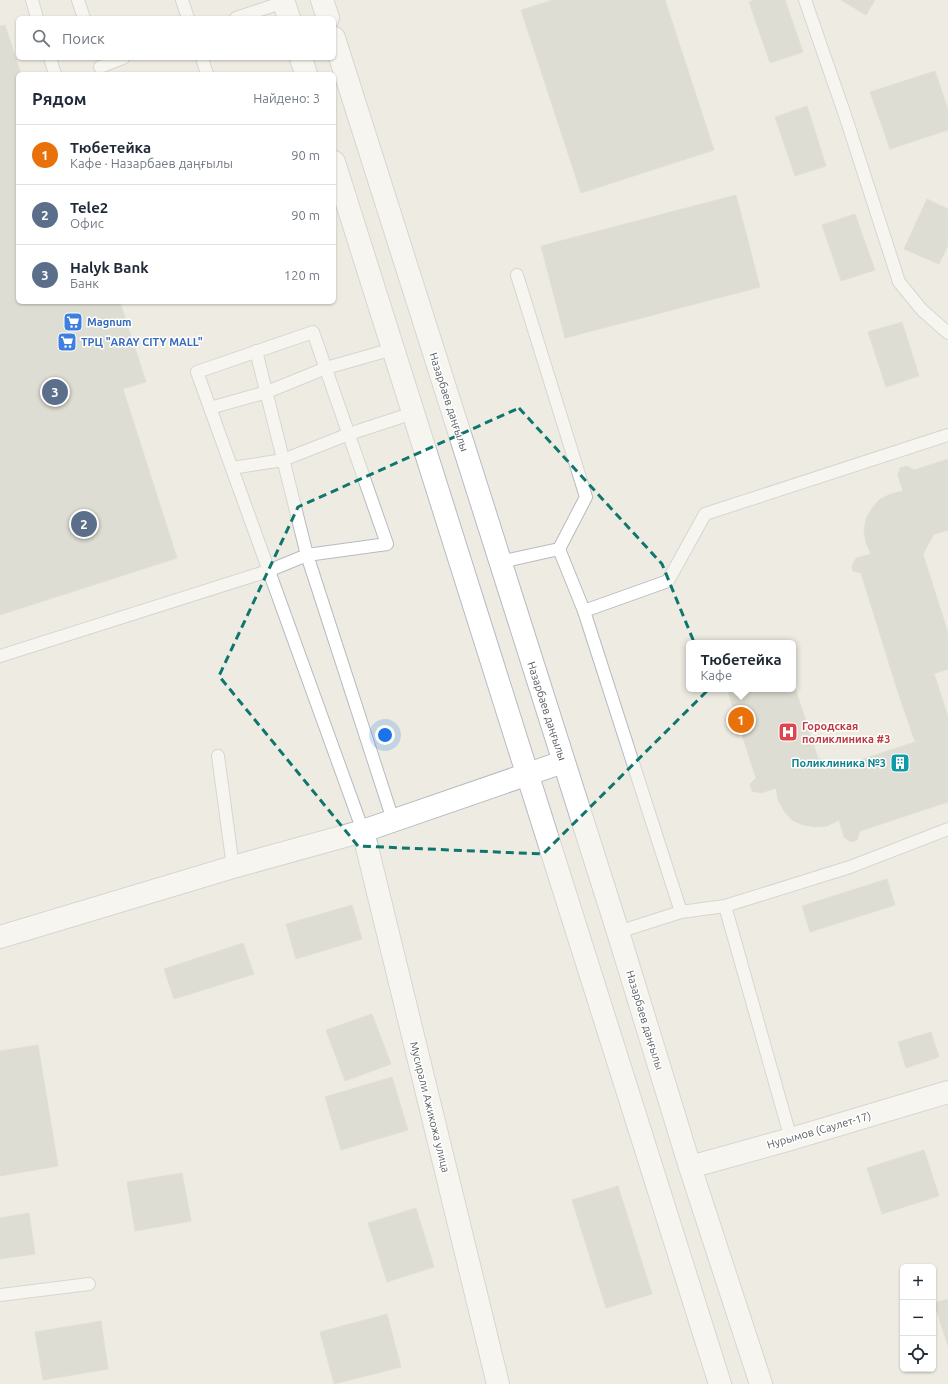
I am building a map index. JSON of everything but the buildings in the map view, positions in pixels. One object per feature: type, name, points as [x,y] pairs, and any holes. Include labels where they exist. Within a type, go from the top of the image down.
[{"type":"main road","points":[[322,0],[327,16]]},
{"type":"main road","name":"Назарбаев даңғылы","points":[[336,44],[618,932],[690,1167],[761,1384]]},
{"type":"main road","points":[[302,60],[305,72]]},
{"type":"main road","points":[[336,168],[720,1384]]},
{"type":"main road","points":[[0,937],[233,866],[363,830],[563,762]]},
{"type":"main road","name":"Мусирали Ажикожа улица","points":[[363,830],[498,1384]]},
{"type":"main road","name":"Нурымов (Саулет-17)","points":[[690,1167],[791,1139],[948,1092]]},
{"type":"lane","points":[[32,0],[36,16]]},
{"type":"lane","points":[[78,0],[83,16]]},
{"type":"lane","points":[[182,0],[187,16]]},
{"type":"lane","points":[[805,0],[845,115],[899,282],[922,310],[948,333]]},
{"type":"lane","points":[[245,16],[285,7]]},
{"type":"lane","points":[[51,60],[54,72]]},
{"type":"lane","points":[[100,66],[117,60]]},
{"type":"lane","points":[[203,60],[206,72]]},
{"type":"lane","points":[[500,562],[559,549],[586,498],[517,275]]},
{"type":"lane","points":[[0,656],[268,571],[307,554],[387,544],[313,332],[197,372],[268,571],[363,830]]},
{"type":"lane","points":[[210,408],[266,392],[326,368],[393,349]]},
{"type":"lane","points":[[256,351],[307,554],[393,820]]},
{"type":"lane","points":[[232,468],[283,460],[349,434],[413,413]]},
{"type":"lane","points":[[584,611],[668,581],[705,514],[948,435]]},
{"type":"lane","points":[[559,549],[584,611],[681,912]]},
{"type":"lane","points":[[218,756],[233,866]]},
{"type":"lane","points":[[618,932],[681,912],[725,906],[850,866],[948,829]]},
{"type":"lane","points":[[725,906],[791,1139]]},
{"type":"lane","points":[[0,1295],[89,1284]]},
{"type":"highlighted area","points":[[519,408],[662,564],[712,686],[543,854],[358,846],[219,676],[298,507]]},
{"type":"place","name":"Magnum","points":[[73,322]]},
{"type":"place","name":"ТРЦ \"ARAY CITY MALL\"","points":[[67,342]]},
{"type":"place","name":"Halyk Bank","points":[[55,392]]},
{"type":"place","name":"Tele2","points":[[84,524]]},
{"type":"place","name":"Тюбетейка","points":[[741,720]]},
{"type":"place","name":"Городская поликлиника #3","points":[[788,732]]},
{"type":"place","name":"Поликлиника №3","points":[[900,763]]}]
